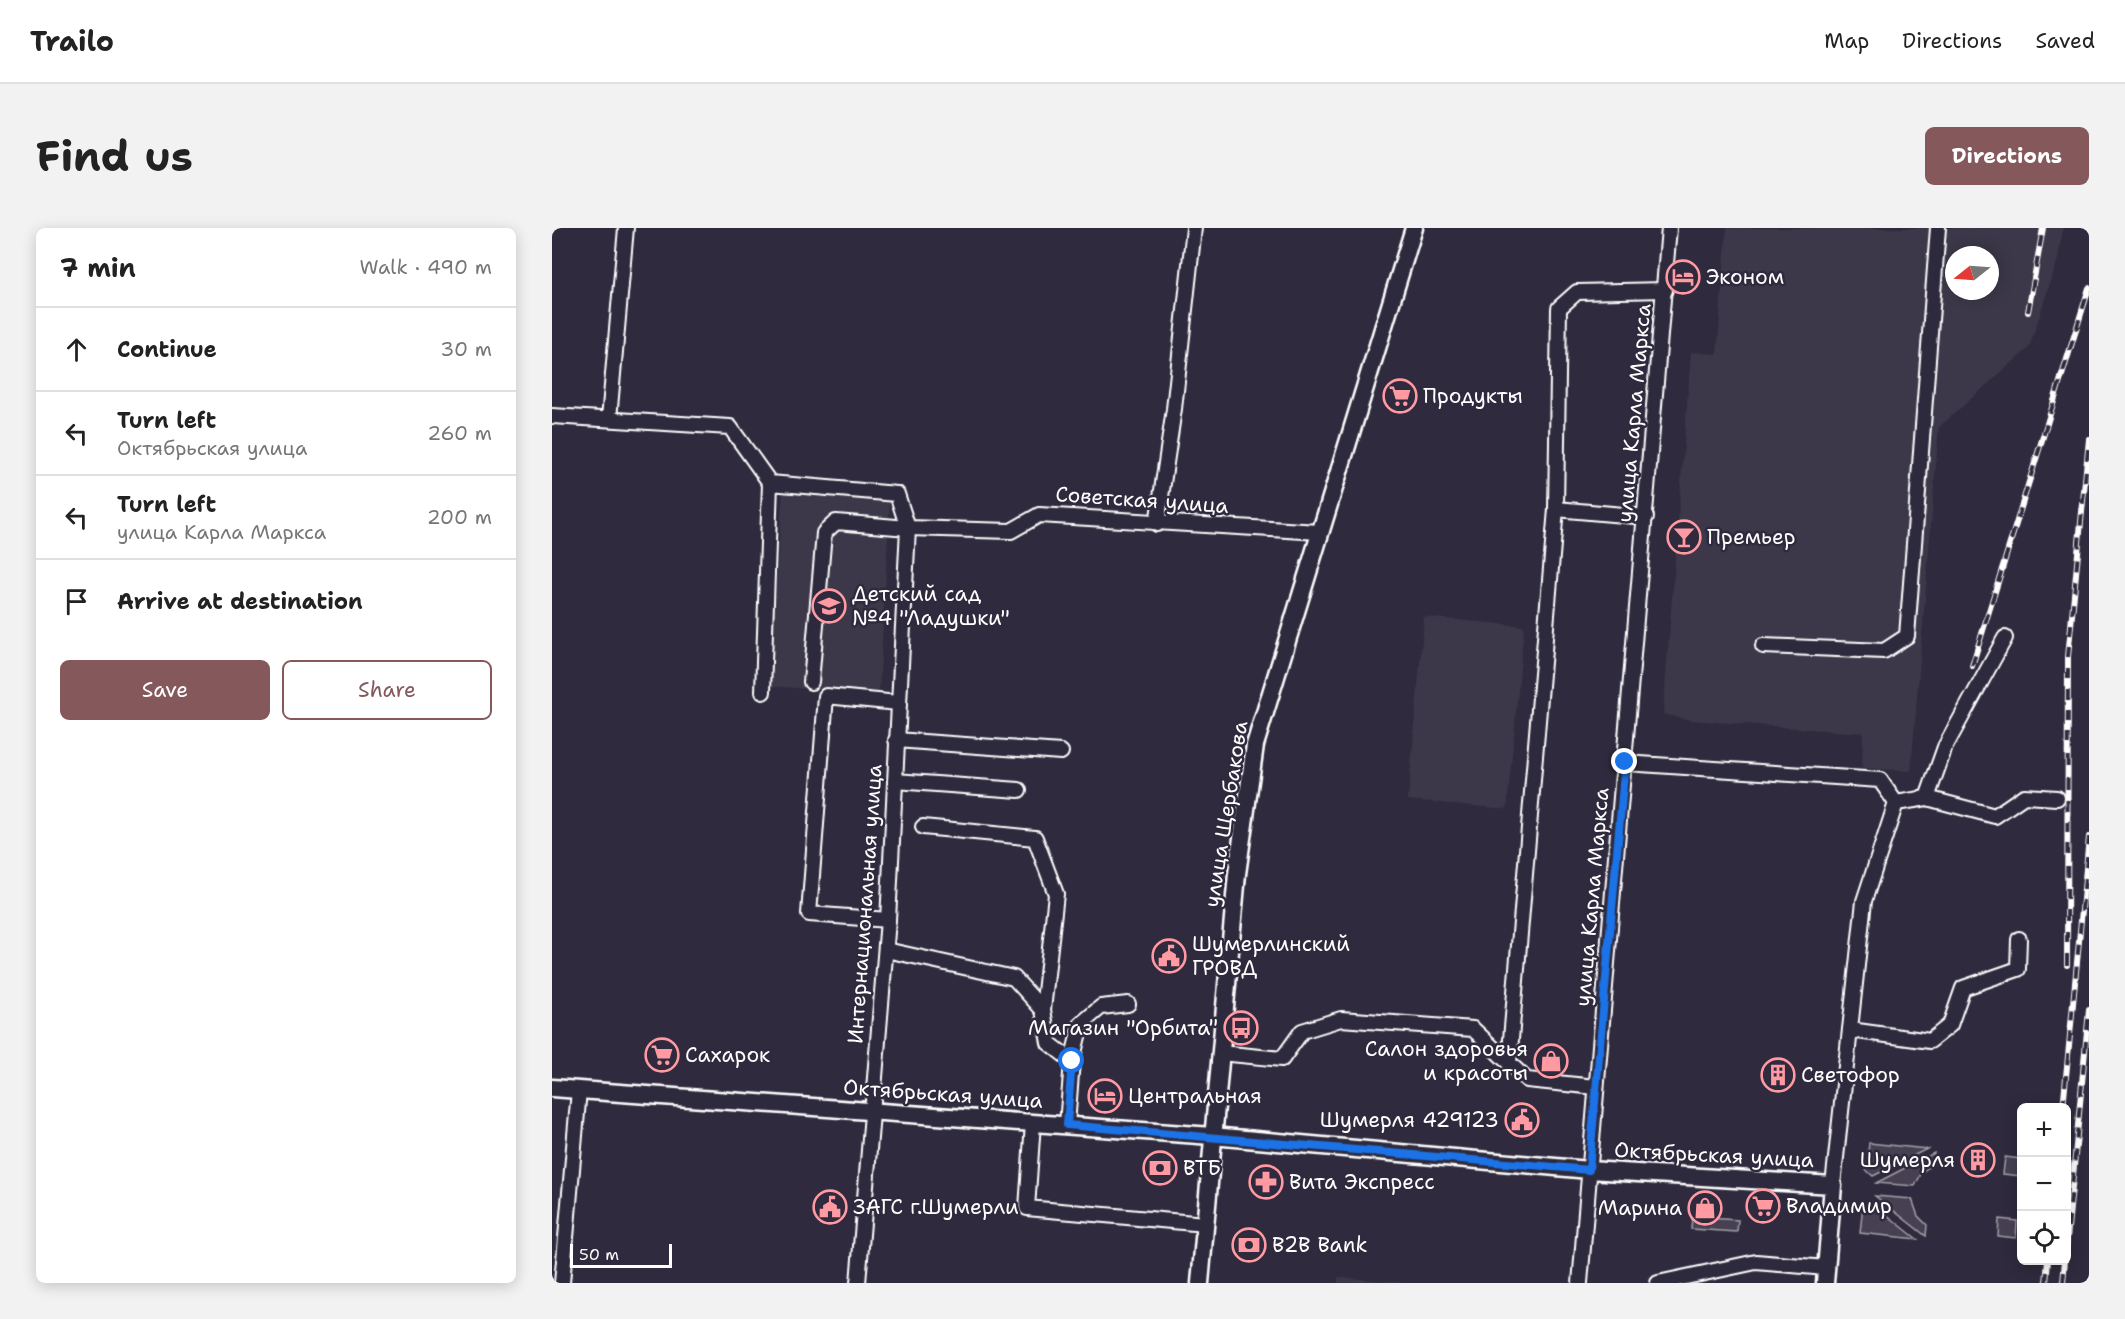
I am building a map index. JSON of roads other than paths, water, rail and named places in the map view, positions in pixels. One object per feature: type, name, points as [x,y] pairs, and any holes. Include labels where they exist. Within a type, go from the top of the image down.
[{"type":"main road","name":"улица Щербакова","points":[[1200,1283],[1237,874],[1255,745],[1318,531],[1414,228]]},
{"type":"main road","name":"Октябрьская улица","points":[[552,1088],[1212,1136],[1589,1170],[1833,1185]]},
{"type":"main road","points":[[1825,1275],[1833,1185]]},
{"type":"street","points":[[609,419],[626,228]]},
{"type":"street","points":[[1157,524],[1174,409],[1194,228]]},
{"type":"street","name":"улица Карла Маркса","points":[[1580,1283],[1669,228]]},
{"type":"street","points":[[1763,646],[1884,651],[1907,636],[1938,228]]},
{"type":"street","points":[[1509,1063],[1556,509],[1559,308],[1576,292],[1665,290]]},
{"type":"street","points":[[552,416],[730,427],[770,483],[763,692]]},
{"type":"street","points":[[770,483],[897,494],[908,528]]},
{"type":"street","points":[[1556,509],[1646,517]]},
{"type":"street","name":"Советская улица","points":[[811,682],[824,533],[836,522],[908,528],[1011,531],[1039,515],[1157,524],[1318,531]]},
{"type":"street","name":"Интернациональная улица","points":[[858,1283],[888,920],[908,528]]},
{"type":"street","points":[[1928,798],[1945,747],[2005,638]]},
{"type":"street","points":[[888,920],[809,914],[826,696],[898,703]]},
{"type":"street","points":[[896,740],[1061,752]]},
{"type":"street","points":[[1625,762],[1880,780],[1896,803]]},
{"type":"street","points":[[894,781],[1019,790]]},
{"type":"street","points":[[1896,803],[1928,798],[1995,816],[2024,796],[2057,798]]},
{"type":"street","points":[[1833,1185],[1864,901],[1896,803]]},
{"type":"street","points":[[923,827],[1035,838],[1056,894],[1043,1010],[1049,1043],[1072,1061]]},
{"type":"street","points":[[1850,1030],[1930,1041],[1950,1025],[1963,988],[2018,969],[2019,939]]},
{"type":"street","points":[[886,950],[1014,978],[1043,1010]]},
{"type":"street","points":[[1067,1125],[1072,1061],[1081,1024],[1101,1008],[1128,1004]]},
{"type":"street","points":[[1220,1053],[1282,1059],[1302,1031],[1341,1018],[1473,1029],[1527,1080],[1596,1087]]},
{"type":"street","points":[[562,1283],[579,1090]]},
{"type":"street","points":[[1033,1123],[1027,1208],[1205,1224]]},
{"type":"street","points":[[1658,1283],[1756,1262],[1825,1275]]},
{"type":"railway","points":[[2028,312],[2043,228]]},
{"type":"railway","points":[[1972,666],[2089,288]]},
{"type":"railway","points":[[2067,965],[2068,657],[2089,439]]},
{"type":"railway","points":[[2063,1103],[2089,837]]},
{"type":"railway","points":[[2070,1211],[2089,1010]]},
{"type":"railway","points":[[2046,1283],[2048,1265]]},
{"type":"railway","points":[[2063,1283],[2065,1265]]},
{"type":"place","name":"Эконом","points":[[1683,277]]},
{"type":"place","name":"Продукты","points":[[1400,396]]},
{"type":"place","name":"Премьер","points":[[1684,537]]},
{"type":"place","name":"Детский сад №4 \"Ладушки\"","points":[[829,606]]},
{"type":"place","name":"Шумерлинский ГРОВД","points":[[1169,956]]},
{"type":"place","name":"Магазин \"Орбита\"","points":[[1241,1028]]},
{"type":"place","name":"Сахарок","points":[[662,1055]]},
{"type":"place","name":"Салон здоровья и красоты","points":[[1551,1061]]},
{"type":"place","name":"Светофор","points":[[1778,1075]]},
{"type":"place","name":"Центральная","points":[[1105,1096]]},
{"type":"place","name":"Шумерля 429123","points":[[1522,1120]]},
{"type":"place","name":"Шумерля","points":[[1978,1160]]},
{"type":"place","name":"ВТБ","points":[[1160,1168]]},
{"type":"place","name":"Вита Экспресс","points":[[1266,1182]]},
{"type":"place","name":"Владимир","points":[[1763,1206]]},
{"type":"place","name":"ЗАГС г.Шумерли","points":[[830,1207]]},
{"type":"place","name":"Марина","points":[[1705,1208]]},
{"type":"place","name":"B2B Bank","points":[[1249,1245]]}]
